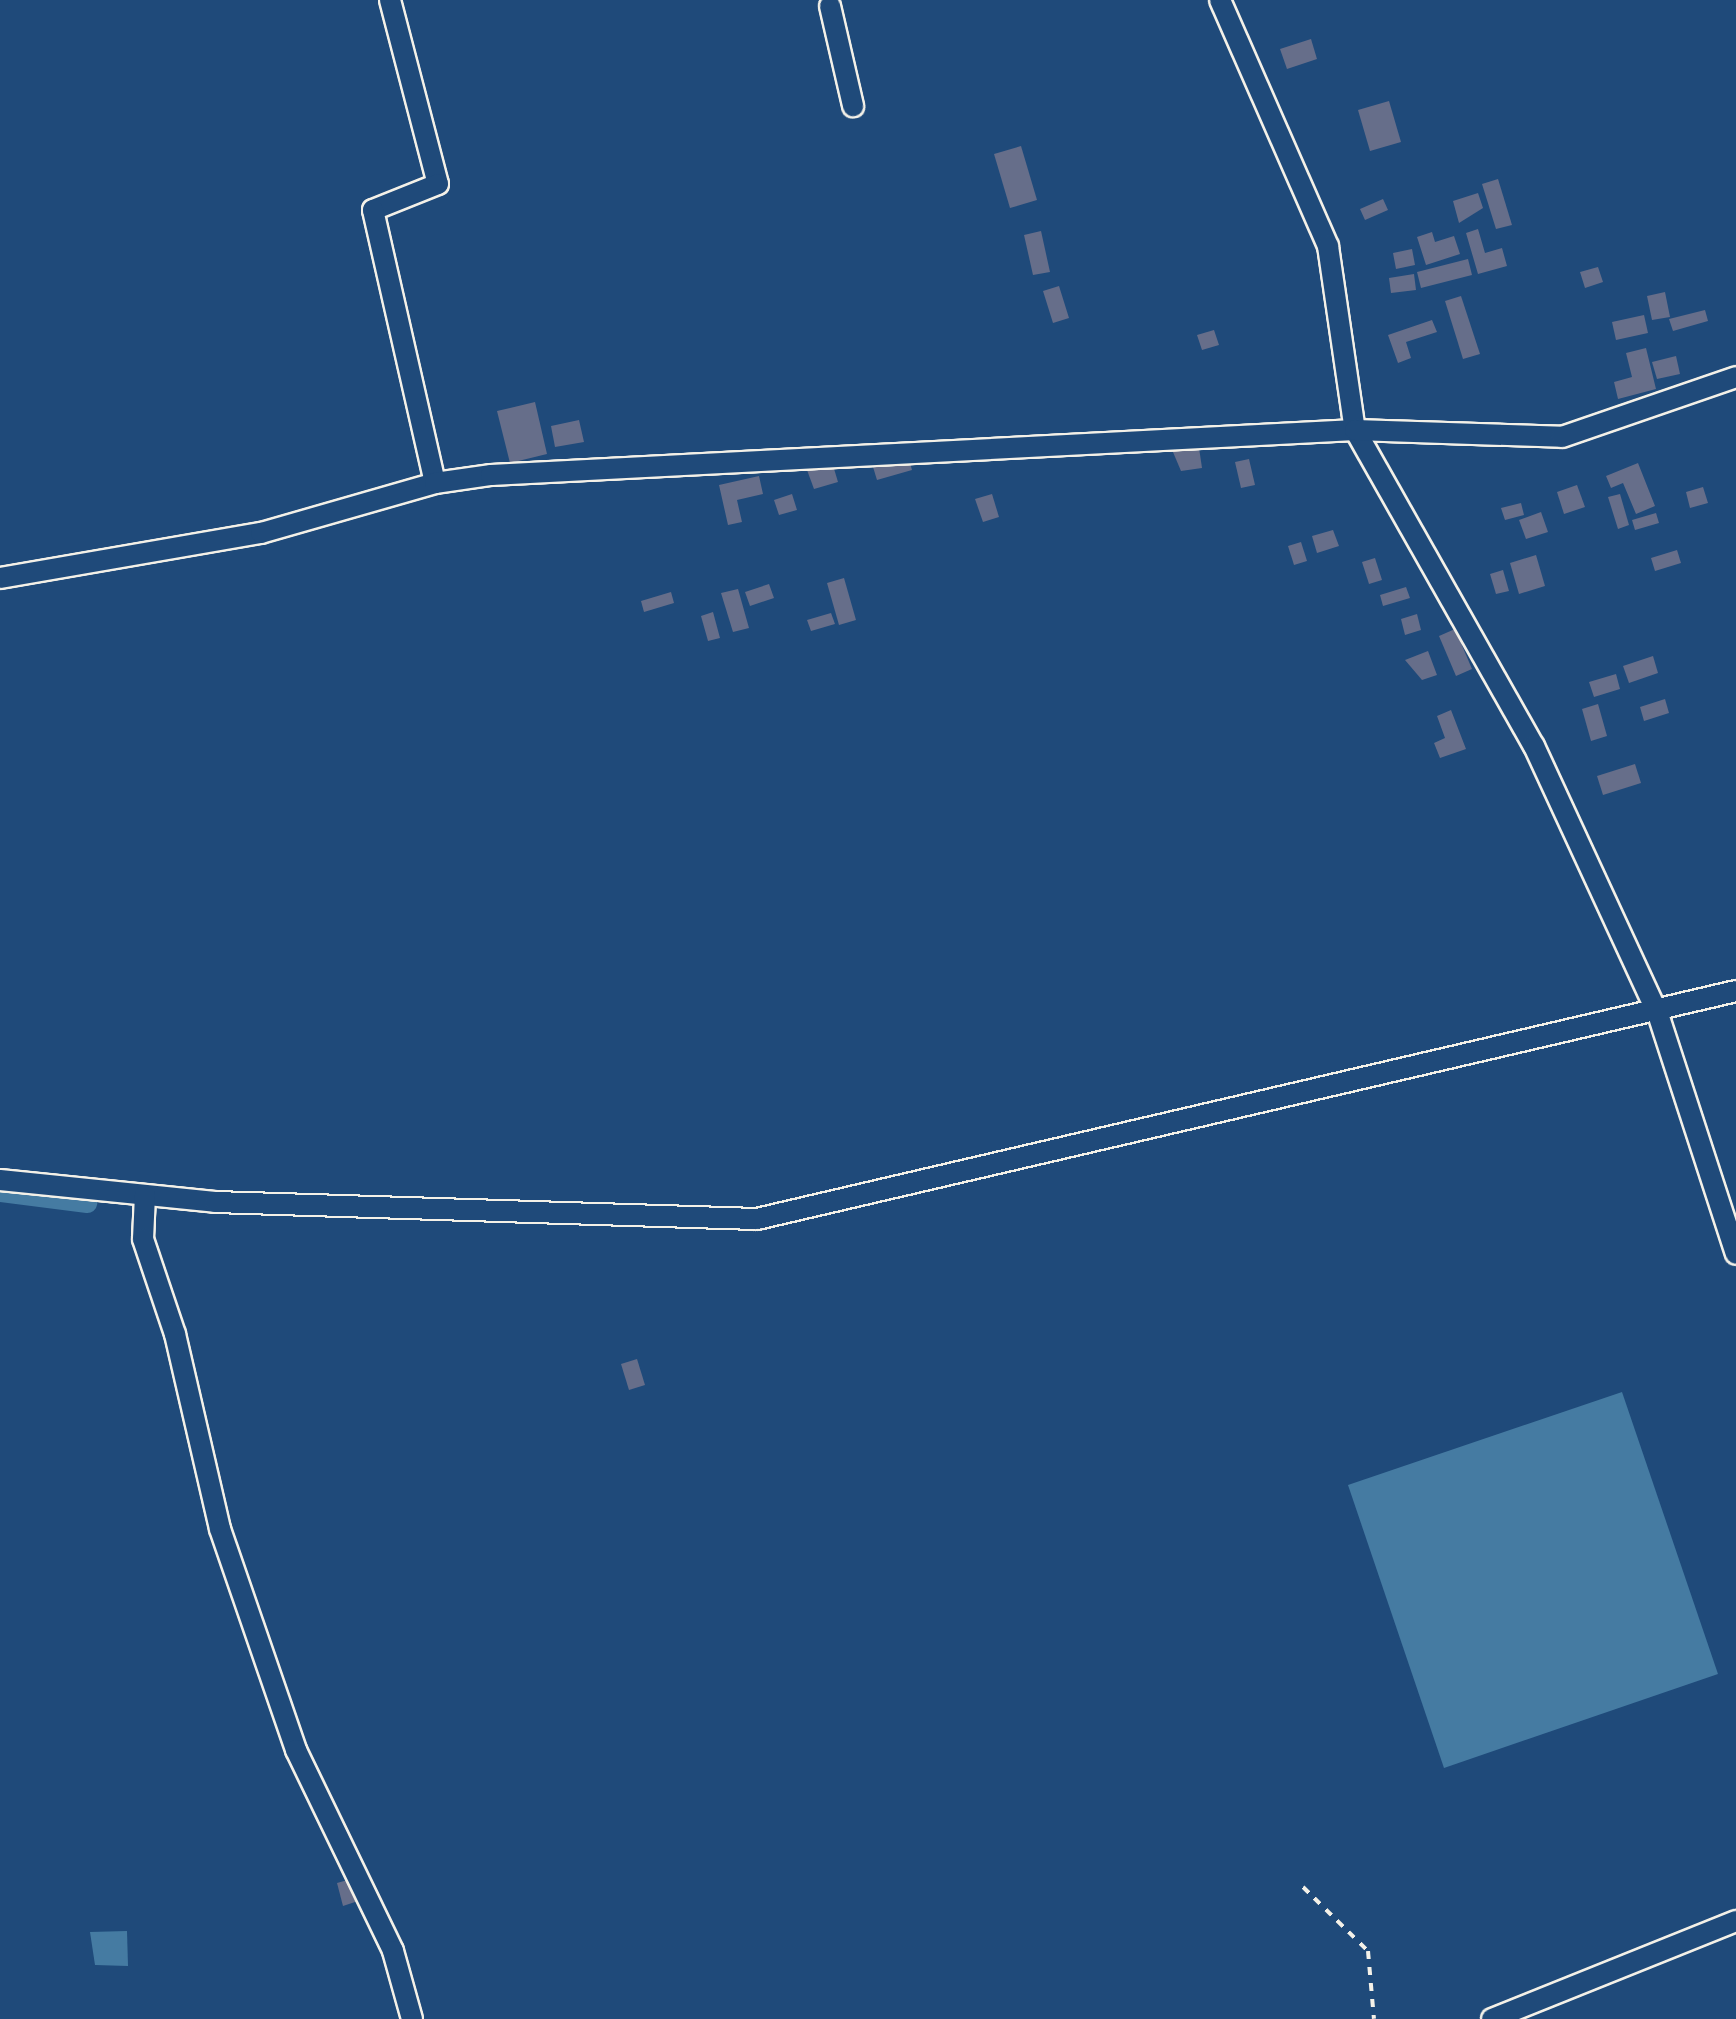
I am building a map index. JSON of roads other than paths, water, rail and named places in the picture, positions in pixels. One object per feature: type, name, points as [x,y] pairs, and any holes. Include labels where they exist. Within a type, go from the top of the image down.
[{"type":"street","points":[[390,0],[438,184],[373,210],[435,483]]},
{"type":"street","points":[[1220,0],[1328,246],[1355,430],[1534,746],[1658,1014],[1736,1254]]},
{"type":"street","points":[[830,6],[853,106]]},
{"type":"street","points":[[0,578],[261,533],[435,483],[1355,430],[1562,438],[1736,377]]},
{"type":"street","points":[[0,1180],[145,1195],[757,1219],[1658,1014],[1736,991]]},
{"type":"street","points":[[145,1195],[143,1238],[175,1334],[220,1530],[296,1750],[393,1951],[412,2019]]},
{"type":"street","points":[[1492,2019],[1736,1921]]},
{"type":"water","points":[[1622,1392],[1718,1674],[1444,1768],[1348,1485]]},
{"type":"water","points":[[127,1931],[128,1966],[95,1965],[90,1932]]},
{"type":"waterway","points":[[0,1192],[87,1203]]}]
